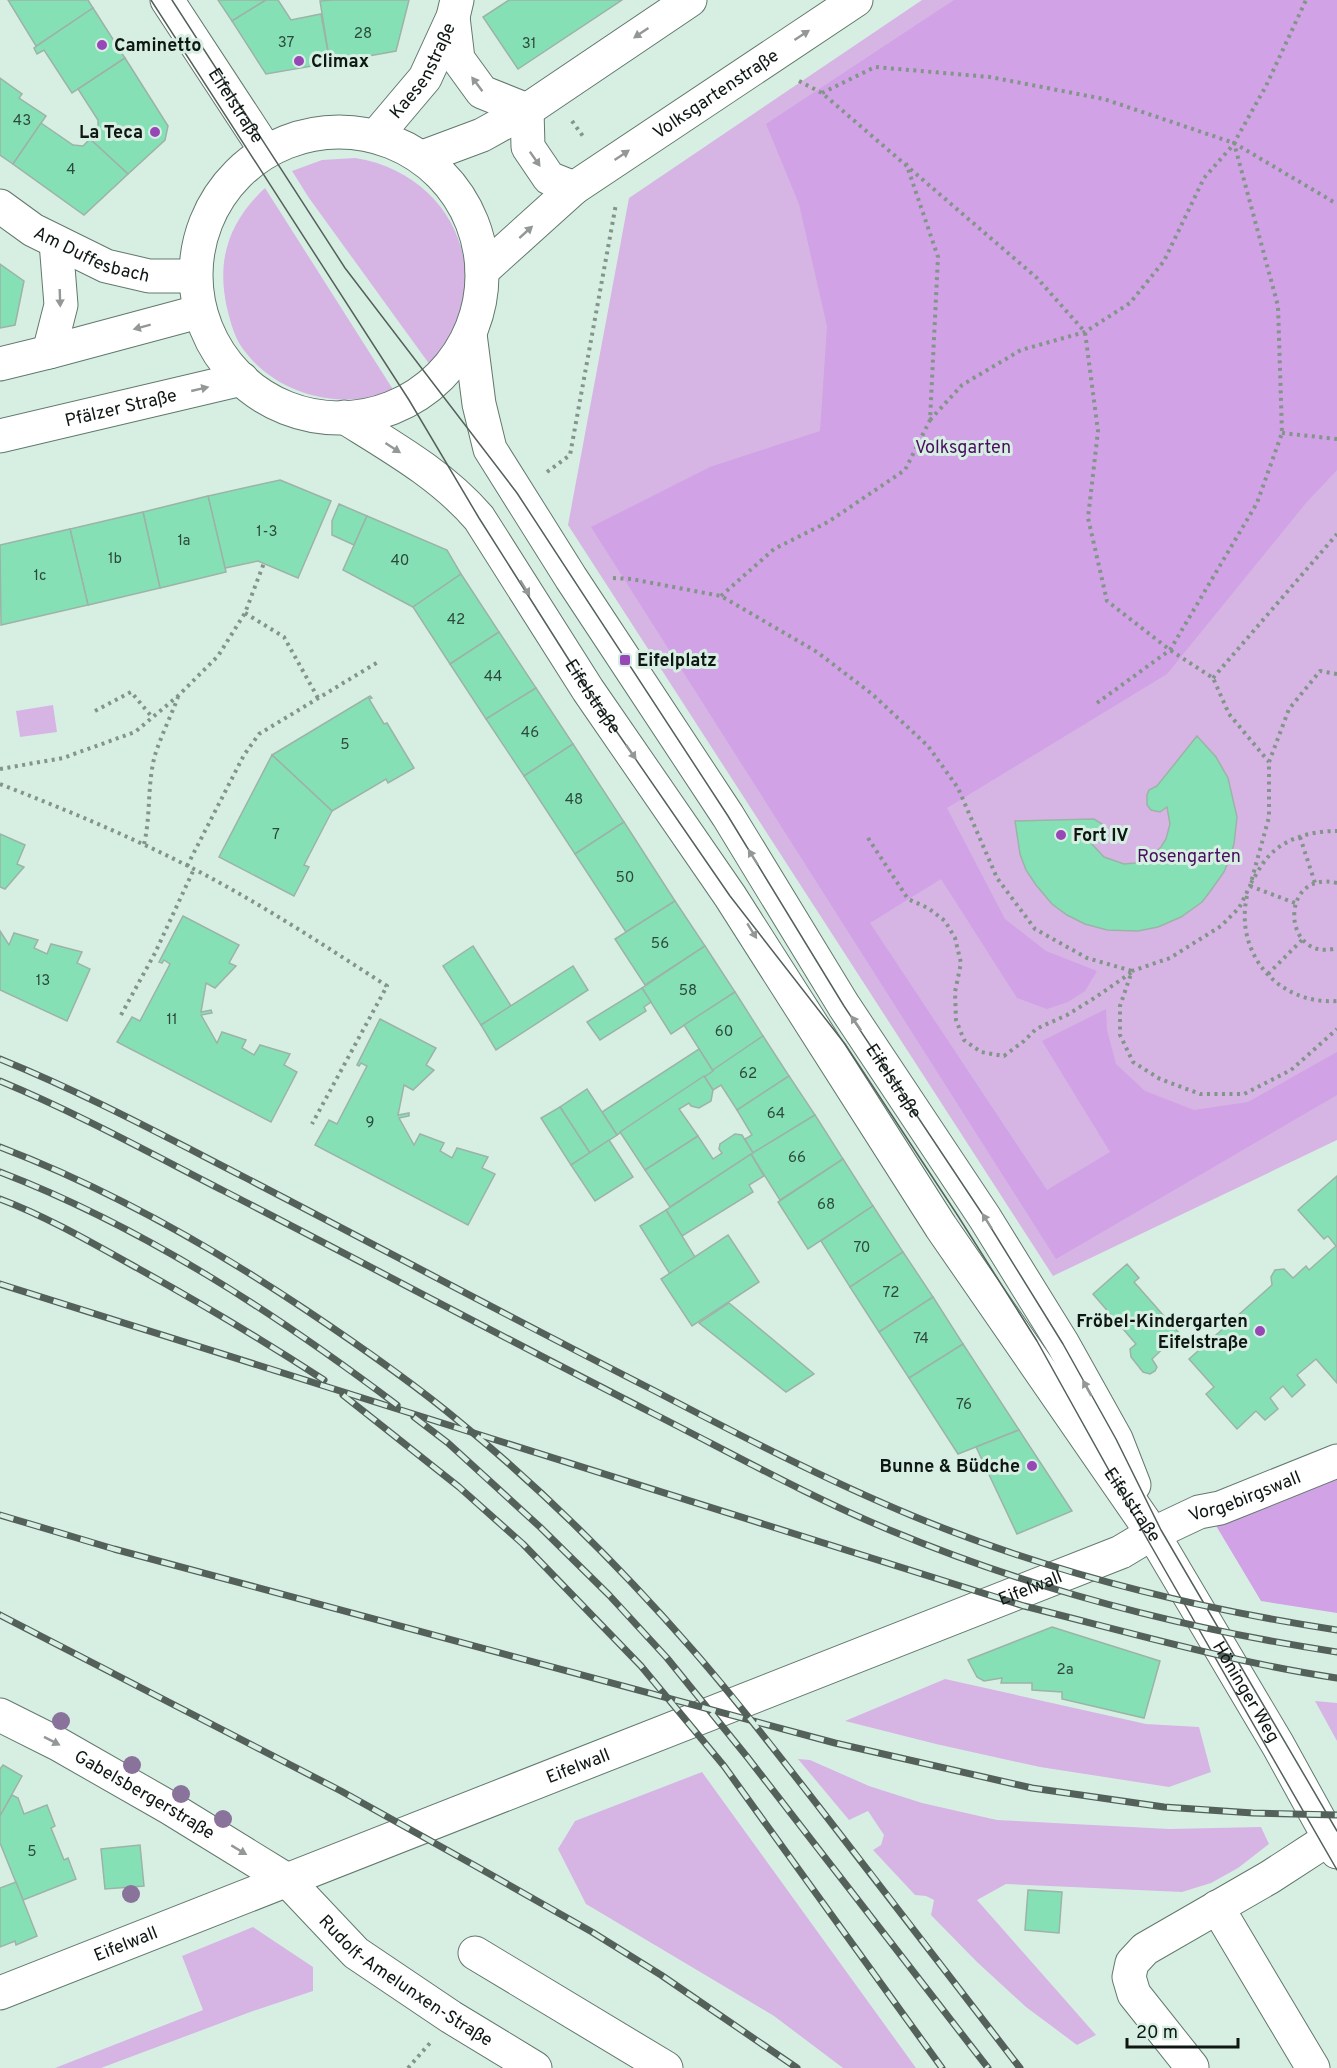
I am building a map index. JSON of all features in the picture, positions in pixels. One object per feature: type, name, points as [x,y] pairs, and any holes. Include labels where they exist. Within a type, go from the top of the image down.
[{"type":"street","name":"Eifelstraße","points":[[166,0],[266,151]]},
{"type":"street","points":[[423,156],[482,135],[540,102],[690,0]]},
{"type":"street","name":"Volksgartenstraße","points":[[482,271],[574,188],[856,0]]},
{"type":"street","points":[[455,9],[458,59],[482,92],[540,102]]},
{"type":"street","name":"Kaesenstraße","points":[[376,136],[425,78],[455,9]]},
{"type":"street","points":[[540,102],[528,147],[549,178],[574,188]]},
{"type":"street","points":[[352,132],[376,136],[423,156],[452,186],[472,221],[481,251],[481,295],[470,334],[445,371],[422,392],[395,407],[371,414],[344,417],[308,414],[280,405],[242,380],[218,351],[198,312],[192,289],[192,276],[200,242],[212,209],[237,175],[266,151],[301,137],[352,132]]},
{"type":"street","name":"Am Duffesbach","points":[[0,206],[33,230],[106,266],[148,276],[192,276]]},
{"type":"street","points":[[49,352],[61,304],[56,242]]},
{"type":"street","points":[[0,364],[198,312]]},
{"type":"street","name":"Eifelstraße","points":[[470,334],[479,404],[490,449],[571,578],[728,816],[844,1006],[985,1218],[1063,1344],[1116,1439],[1153,1534]]},
{"type":"street","name":"Pfälzer Straße","points":[[0,436],[242,380]]},
{"type":"street","name":"Eifelstraße","points":[[344,417],[433,474],[463,500],[479,519],[588,690],[730,896],[941,1227],[1153,1534]]},
{"type":"street","name":"Vorgebirgswall","points":[[1153,1534],[1199,1512],[1220,1508],[1337,1461]]},
{"type":"street","name":"Höninger Weg","points":[[1153,1534],[1334,1845]]},
{"type":"street","name":"Eifelwall","points":[[0,1993],[1106,1558],[1153,1534]]},
{"type":"street","name":"Gabelsbergerstraße","points":[[0,1715],[58,1744],[170,1808],[287,1880]]},
{"type":"street","points":[[1192,2067],[1134,1994],[1129,1977],[1132,1963],[1145,1949],[1270,1877],[1334,1845]]},
{"type":"street","name":"Rudolf-Amelunxen-Straße","points":[[287,1880],[356,1953],[451,2017],[535,2068]]},
{"type":"street","points":[[1217,1907],[1313,2068]]},
{"type":"street","points":[[475,1953],[666,2068]]},
{"type":"path","points":[[721,596],[774,549],[828,522],[904,470],[930,420],[962,385],[1021,350],[1085,332],[1130,303],[1164,261],[1204,178],[1234,143],[1266,86],[1306,0]]},
{"type":"path","points":[[760,63],[822,93],[1036,278],[1085,332],[1098,431],[1088,518],[1107,601],[1170,650],[1213,678],[1229,714],[1269,762]]},
{"type":"path","points":[[822,93],[874,67],[990,77],[1104,99],[1234,143],[1337,204]]},
{"type":"path","points":[[517,493],[570,454],[620,190],[604,167],[540,102]]},
{"type":"path","points":[[1097,703],[1170,650],[1257,503],[1282,433],[1278,306],[1234,143]]},
{"type":"path","points":[[905,163],[938,257],[930,420]]},
{"type":"path","points":[[1282,433],[1337,439]]},
{"type":"path","points":[[1213,678],[1337,534]]},
{"type":"path","points":[[0,769],[63,758],[135,732],[178,696],[218,656],[245,613],[264,563]]},
{"type":"path","points":[[571,578],[631,579],[721,596],[817,652],[872,694],[928,746],[958,788],[997,878],[1035,929],[1087,958],[1132,971]]},
{"type":"path","points":[[245,613],[284,637],[318,698]]},
{"type":"path","points":[[187,866],[244,755],[259,734],[378,662]]},
{"type":"path","points":[[1337,674],[1320,671],[1289,709],[1269,762],[1269,818],[1244,909],[1247,936],[1257,961],[1274,981],[1296,995],[1322,1002],[1337,1001]]},
{"type":"path","points":[[95,711],[131,692],[152,717]]},
{"type":"path","points":[[144,844],[149,824],[150,789],[155,755],[178,696]]},
{"type":"path","points":[[0,784],[105,826],[194,869],[322,944],[387,986],[312,1124]]},
{"type":"path","points":[[868,838],[908,898],[928,908],[945,921],[955,938],[961,963],[955,992],[956,1020],[964,1040],[981,1052],[1004,1056],[1036,1029],[1096,998],[1132,971],[1170,958],[1221,926],[1239,908],[1267,858],[1290,840],[1318,831],[1337,831]]},
{"type":"path","points":[[1300,837],[1315,883]]},
{"type":"path","points":[[121,1016],[155,953],[194,869]]},
{"type":"path","points":[[1337,883],[1330,881],[1315,883],[1300,894],[1295,903],[1293,915],[1295,926],[1303,939],[1319,949],[1336,948],[1337,954]]},
{"type":"path","points":[[1250,886],[1295,903]]},
{"type":"path","points":[[1268,974],[1303,939]]},
{"type":"path","points":[[1132,971],[1120,1006],[1120,1035],[1133,1062],[1160,1079],[1200,1094],[1244,1094],[1290,1070],[1337,1029]]},
{"type":"green space","name":"Volksgarten","points":[[922,0],[1337,0],[1337,1140],[1053,1276],[568,525],[629,198]]},
{"type":"green space","name":"Volksgarten","points":[[954,0],[1337,0],[1337,470],[1306,503],[1167,674],[947,808],[1005,919],[1046,951],[1097,971],[1085,991],[1068,1002],[1047,1009],[1017,998],[941,879],[870,923],[1047,1190],[1110,1152],[1042,1041],[1106,1009],[1107,1030],[1116,1064],[1145,1091],[1194,1110],[1248,1102],[1337,1052],[1337,1095],[1056,1259],[591,527],[710,467],[820,431],[827,326],[799,204],[766,124]]},
{"type":"green space","points":[[355,158],[391,168],[420,186],[443,210],[458,239],[465,270],[463,302],[452,335],[430,365],[292,171],[322,160]]},
{"type":"green space","points":[[265,188],[394,391],[351,400],[308,394],[269,375],[253,361],[239,343],[227,308],[224,290],[225,257],[228,242],[242,214]]},
{"type":"green space","points":[[53,705],[57,732],[20,737],[16,711]]},
{"type":"green space","points":[[1337,1476],[1337,1613],[1261,1601],[1215,1524]]},
{"type":"green space","points":[[945,1679],[1146,1724],[1199,1727],[1211,1772],[1169,1787],[1040,1767],[845,1721]]},
{"type":"green space","points":[[1315,1701],[1337,1703],[1337,1741]]},
{"type":"green space","points":[[798,1759],[810,1760],[869,1786],[922,1803],[997,1820],[1169,1829],[1261,1827],[1269,1844],[1238,1868],[1211,1883],[1182,1892],[1006,1884],[977,1900],[1096,2035],[1077,2045],[1026,2007],[931,1915],[934,1900],[926,1896],[915,1895],[873,1850],[881,1845],[884,1835],[868,1811],[849,1820]]},
{"type":"green space","points":[[702,1772],[916,2068],[843,2068],[774,2016],[586,1904],[558,1849],[575,1821]]},
{"type":"green space","points":[[253,1927],[313,1967],[313,1991],[101,2068],[55,2068],[203,2010],[182,1956]]},
{"type":"building","points":[[8,0],[88,0],[93,8],[36,46]]},
{"type":"building","points":[[218,0],[266,0],[232,21]]},
{"type":"building","points":[[266,0],[278,0],[291,20],[321,14],[330,63],[266,74],[232,21]]},
{"type":"building","points":[[409,0],[396,51],[330,63],[320,1]]},
{"type":"building","points":[[509,0],[622,0],[518,69],[483,17]]},
{"type":"building","points":[[93,8],[125,58],[72,93],[44,50],[37,54],[34,48]]},
{"type":"building","points":[[125,58],[168,126],[165,140],[128,174],[90,139],[98,131],[98,120],[78,89]]},
{"type":"building","points":[[0,78],[22,94],[19,98],[46,116],[13,164],[0,155]]},
{"type":"building","points":[[41,123],[73,145],[83,146],[90,139],[128,174],[84,215],[13,164]]},
{"type":"building","points":[[0,264],[24,281],[15,325],[0,328]]},
{"type":"building","points":[[280,480],[331,501],[298,578],[258,561],[225,568],[208,496]]},
{"type":"building","points":[[208,496],[226,572],[160,588],[143,512]]},
{"type":"building","points":[[339,504],[367,516],[354,545],[332,535],[332,521]]},
{"type":"building","points":[[143,512],[160,588],[88,605],[70,529]]},
{"type":"building","points":[[367,516],[447,550],[461,574],[413,607],[343,570]]},
{"type":"building","points":[[70,529],[88,605],[1,625],[0,545]]},
{"type":"building","points":[[461,574],[499,632],[450,664],[413,607]]},
{"type":"building","points":[[499,632],[536,688],[486,719],[450,664]]},
{"type":"building","points":[[536,688],[573,744],[524,776],[486,719]]},
{"type":"building","points":[[370,696],[372,698],[369,699],[384,724],[387,723],[414,768],[388,783],[386,779],[332,811],[272,755]]},
{"type":"building","name":"Fort IV","points":[[1197,736],[1216,757],[1228,778],[1237,817],[1234,844],[1229,860],[1224,872],[1202,902],[1181,917],[1158,927],[1138,931],[1107,930],[1085,924],[1052,904],[1026,870],[1020,854],[1015,821],[1094,819],[1102,824],[1105,833],[1100,842],[1091,843],[1104,857],[1124,864],[1147,859],[1161,847],[1170,824],[1167,807],[1160,812],[1151,810],[1147,805],[1149,790],[1157,786]]},
{"type":"building","points":[[573,744],[624,822],[575,854],[524,776]]},
{"type":"building","points":[[272,755],[332,811],[304,865],[309,867],[294,896],[219,857]]},
{"type":"building","points":[[624,822],[675,901],[626,932],[575,854]]},
{"type":"building","points":[[0,834],[25,845],[17,864],[24,867],[5,889],[0,887]]},
{"type":"building","points":[[675,901],[705,946],[645,985],[615,939]]},
{"type":"building","points":[[183,916],[239,945],[229,963],[236,966],[215,988],[206,983],[201,1012],[211,1010],[212,1013],[201,1015],[217,1043],[222,1032],[246,1040],[242,1048],[254,1055],[260,1045],[290,1054],[284,1065],[297,1072],[271,1122],[117,1042],[132,1017],[140,1021],[170,964],[164,960],[162,963],[159,962]]},
{"type":"building","points":[[0,931],[9,945],[14,933],[38,940],[34,948],[47,954],[51,944],[82,952],[77,963],[90,969],[67,1021],[0,990]]},
{"type":"building","points":[[473,946],[511,1006],[481,1025],[443,966]]},
{"type":"building","points":[[705,946],[735,992],[671,1034],[642,988]]},
{"type":"building","points":[[573,966],[588,990],[496,1050],[481,1025]]},
{"type":"building","points":[[642,988],[651,1002],[644,1007],[646,1011],[600,1040],[587,1022]]},
{"type":"building","points":[[735,992],[763,1036],[713,1071],[684,1025]]},
{"type":"building","points":[[380,1019],[436,1048],[426,1065],[434,1070],[413,1090],[404,1085],[398,1115],[409,1113],[409,1116],[399,1118],[414,1145],[420,1134],[444,1143],[440,1151],[452,1158],[457,1148],[488,1157],[482,1168],[495,1174],[468,1225],[315,1145],[329,1120],[337,1124],[367,1066],[361,1063],[357,1065]]},
{"type":"building","points":[[763,1036],[789,1076],[737,1110],[721,1085],[713,1090],[704,1076]]},
{"type":"building","points":[[699,1049],[713,1071],[617,1135],[602,1112]]},
{"type":"building","points":[[704,1076],[713,1090],[711,1101],[699,1108],[689,1103],[679,1109],[698,1136],[645,1170],[620,1132]]},
{"type":"building","points":[[789,1076],[815,1115],[753,1153],[745,1139],[752,1135],[737,1110]]},
{"type":"building","points":[[587,1089],[617,1135],[590,1153],[560,1107]]},
{"type":"building","points":[[560,1107],[590,1153],[571,1165],[541,1118]]},
{"type":"building","points":[[815,1115],[843,1159],[780,1200],[751,1154]]},
{"type":"building","points":[[735,1134],[742,1135],[753,1153],[670,1207],[645,1170],[698,1136],[713,1159],[722,1153],[719,1149],[720,1144]]},
{"type":"building","points":[[609,1140],[633,1177],[595,1201],[571,1165]]},
{"type":"building","points":[[751,1154],[764,1176],[749,1185],[753,1192],[682,1236],[666,1210]]},
{"type":"building","points":[[843,1159],[873,1206],[808,1249],[778,1202]]},
{"type":"building","points":[[1337,1176],[1337,1383],[1316,1359],[1297,1375],[1305,1385],[1292,1397],[1283,1386],[1270,1398],[1278,1409],[1265,1420],[1256,1411],[1237,1429],[1206,1394],[1214,1387],[1189,1359],[1272,1285],[1271,1277],[1275,1270],[1284,1269],[1293,1278],[1306,1266],[1309,1270],[1336,1246],[1328,1236],[1324,1239],[1298,1210]]},
{"type":"building","points":[[873,1206],[903,1252],[850,1287],[821,1241]]},
{"type":"building","points":[[666,1210],[695,1257],[670,1274],[640,1226]]},
{"type":"building","points":[[728,1235],[759,1282],[692,1326],[661,1279]]},
{"type":"building","points":[[903,1252],[933,1297],[879,1332],[850,1287]]},
{"type":"building","name":"Fröbel-Kindergarten Eifelstraße","points":[[1127,1264],[1139,1278],[1134,1282],[1179,1333],[1152,1359],[1157,1367],[1150,1374],[1143,1372],[1131,1357],[1130,1349],[1136,1344],[1093,1294]]},
{"type":"building","points":[[933,1297],[963,1344],[909,1378],[879,1332]]},
{"type":"building","points":[[729,1303],[814,1374],[786,1392],[699,1323]]},
{"type":"building","points":[[963,1344],[1019,1430],[958,1454],[909,1378]]},
{"type":"building","points":[[1019,1430],[1072,1511],[1017,1534],[976,1447]]},
{"type":"building","points":[[1052,1627],[1160,1661],[1144,1718],[1062,1699],[1062,1692],[1032,1690],[1032,1683],[1001,1683],[1002,1678],[984,1681],[977,1677],[968,1660]]},
{"type":"building","points":[[3,1765],[22,1776],[0,1816],[0,1769]]},
{"type":"building","points":[[12,1795],[18,1798],[24,1814],[47,1805],[55,1826],[51,1828],[64,1860],[68,1858],[76,1879],[23,1900],[0,1843],[0,1816]]},
{"type":"building","points":[[140,1845],[144,1886],[105,1889],[101,1849]]},
{"type":"building","points":[[16,1882],[37,1936],[16,1945],[15,1941],[0,1947],[0,1888]]},
{"type":"building","points":[[1028,1890],[1062,1892],[1059,1933],[1025,1930]]},
{"type":"tram line","points":[[151,0],[409,400],[479,518],[588,690],[730,896],[845,1044],[958,1216],[1037,1341],[1146,1537],[1337,1870]]},
{"type":"tram line","points":[[172,0],[345,268],[517,493],[728,816],[844,1006],[985,1218],[1063,1344],[1116,1439],[1161,1530],[1337,1831]]},
{"type":"railway","points":[[0,1059],[93,1100],[750,1440],[814,1472],[913,1516],[1016,1554],[1121,1586],[1229,1611],[1337,1630]]},
{"type":"railway","points":[[0,1081],[113,1134],[772,1475],[892,1531],[1000,1572],[1111,1605],[1223,1632],[1337,1652]]},
{"type":"railway","points":[[0,1147],[118,1199],[267,1284],[343,1335],[442,1407],[552,1503],[609,1560],[708,1667],[1020,2068]]},
{"type":"railway","points":[[0,1172],[105,1219],[206,1275],[304,1338],[397,1405]]},
{"type":"railway","points":[[0,1199],[53,1222],[139,1269],[233,1323],[324,1380]]},
{"type":"railway","points":[[0,1284],[1024,1606],[1258,1664],[1337,1678]]},
{"type":"railway","points":[[343,1395],[459,1487],[523,1544],[641,1666],[724,1766],[942,2068]]},
{"type":"railway","points":[[414,1417],[448,1443],[540,1527],[609,1595],[667,1658],[748,1758],[988,2068]]},
{"type":"railway","points":[[0,1515],[114,1549],[835,1743],[1032,1788],[1164,1807],[1253,1813],[1337,1815]]},
{"type":"railway","points":[[0,1615],[341,1791],[592,1932],[661,1975],[797,2068]]},
{"type":"place","name":"Caminetto","points":[[102,45]]},
{"type":"place","name":"Climax","points":[[299,61]]},
{"type":"place","name":"La Teca","points":[[155,132]]},
{"type":"place","name":"Eifelplatz","points":[[625,660]]},
{"type":"place","name":"Fort IV","points":[[1061,835]]},
{"type":"place","name":"Fröbel-Kindergarten Eifelstraße","points":[[1260,1331]]},
{"type":"place","name":"Bunne & Büdche","points":[[1032,1466]]},
{"type":"park label","name":"Rosengarten","points":[[1189,856]]}]
